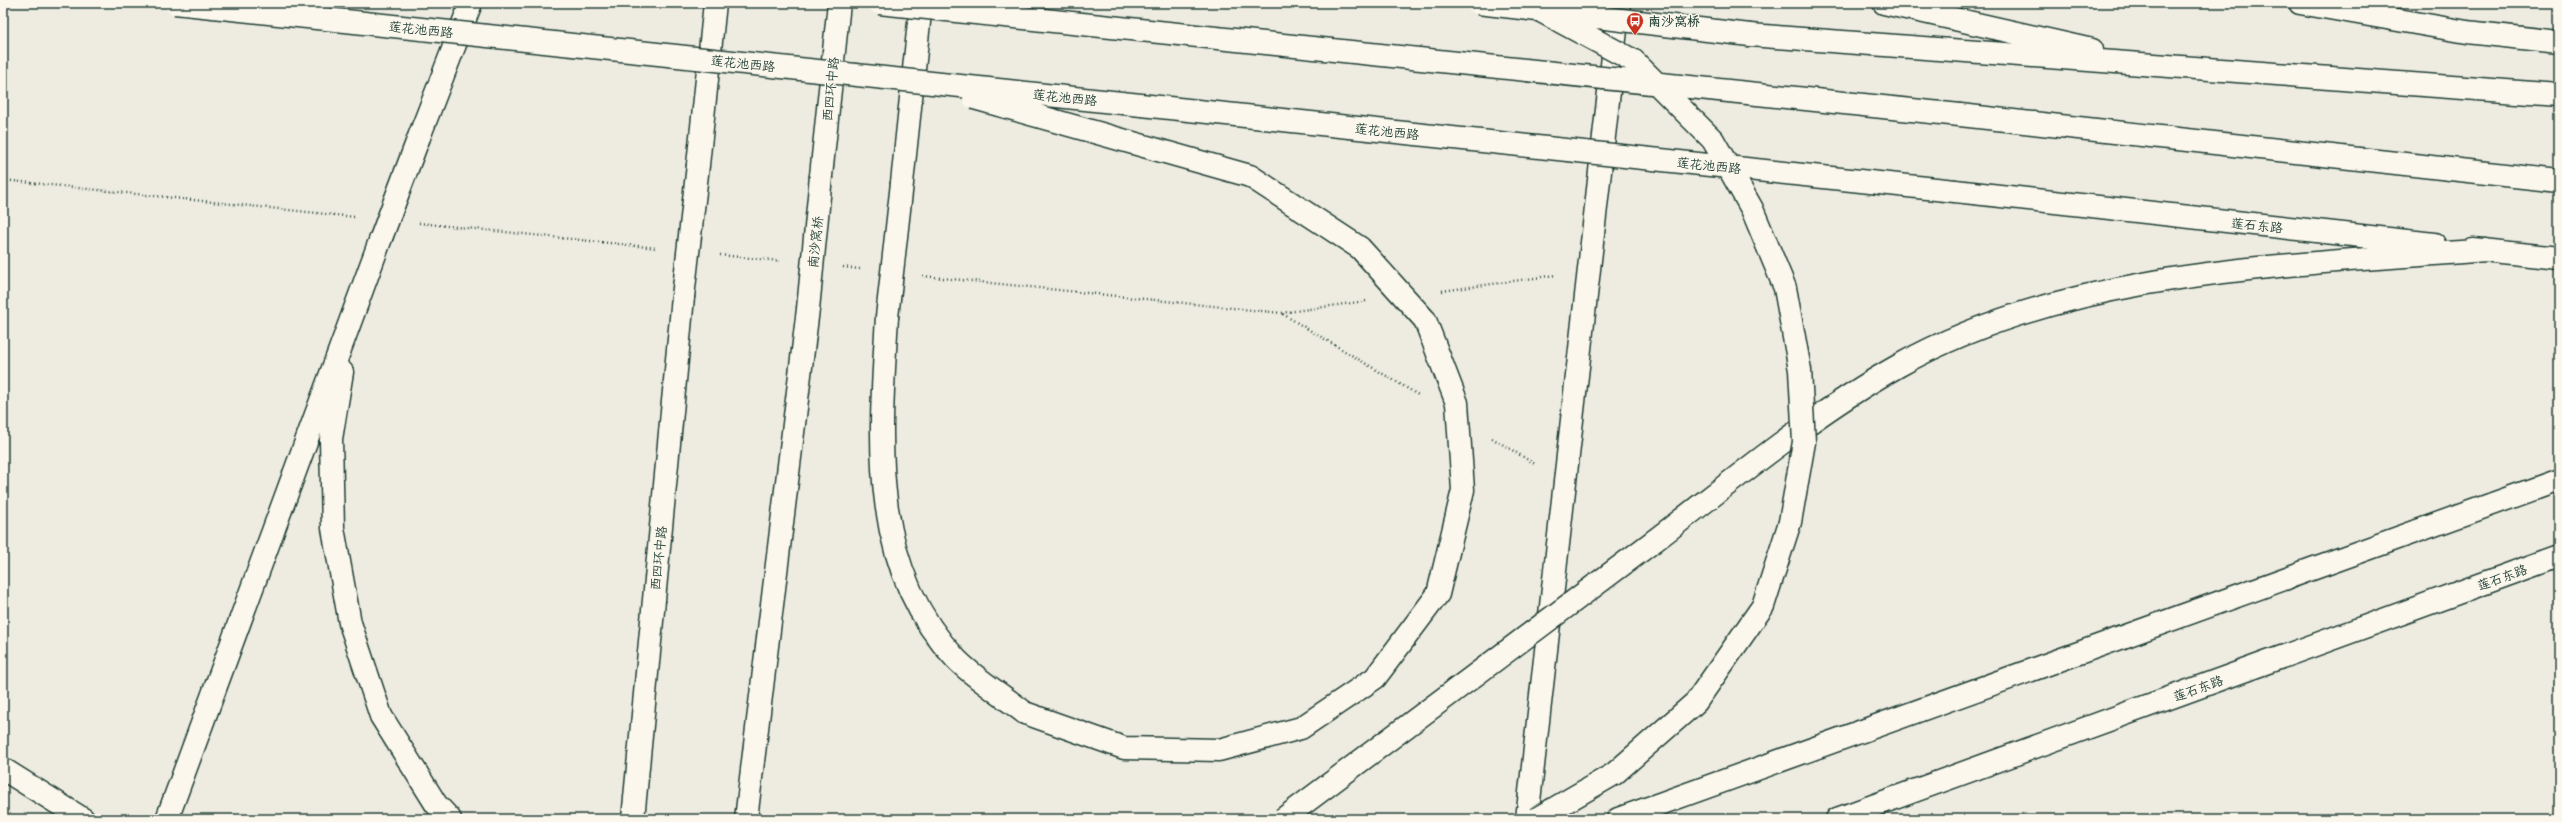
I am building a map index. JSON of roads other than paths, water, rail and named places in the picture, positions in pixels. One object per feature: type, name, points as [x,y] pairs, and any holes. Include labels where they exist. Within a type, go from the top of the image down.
[{"type":"main road","name":"莲花池西路","points":[[175,3],[1954,191]]},
{"type":"main road","points":[[167,819],[350,321],[419,136],[471,3]]},
{"type":"main road","name":"西四环中路","points":[[633,819],[684,296],[715,3]]},
{"type":"main road","name":"西四环中路","points":[[822,176],[839,3]]},
{"type":"main road","points":[[879,3],[1960,115],[2559,180]]},
{"type":"main road","points":[[915,81],[1250,176],[1360,248],[1424,320],[1456,403],[1463,490],[1438,594],[1375,678],[1301,728],[1219,750],[1124,748],[1026,712],[956,660],[917,607],[894,548],[883,487],[881,424],[887,317],[921,3]]},
{"type":"main road","points":[[1478,3],[1750,35],[2165,67],[2559,95]]},
{"type":"main road","points":[[1526,3],[1634,61],[1713,140],[1752,209],[1785,288],[1800,370],[1804,442],[1790,522],[1763,606],[1696,702],[1614,774],[1536,819]]},
{"type":"main road","points":[[1527,819],[1619,3]]},
{"type":"main road","points":[[1884,3],[2165,67]]},
{"type":"main road","points":[[2300,3],[2467,32],[2559,42]]},
{"type":"main road","name":"南沙窝桥","points":[[746,819],[808,309],[822,176]]},
{"type":"main road","name":"莲石东路","points":[[1954,191],[2559,258]]},
{"type":"main road","points":[[1283,819],[1836,403],[1900,365],[1967,334],[2063,300],[2223,271],[2486,250]]},
{"type":"main road","points":[[350,321],[331,439],[333,528],[350,623],[381,716],[436,804],[450,819]]},
{"type":"main road","points":[[1618,819],[2559,480]]},
{"type":"main road","name":"莲石东路","points":[[1837,819],[2559,556]]},
{"type":"main road","points":[[3,769],[83,819]]},
{"type":"place","name":"南沙窝桥","points":[[1635,36]]}]
